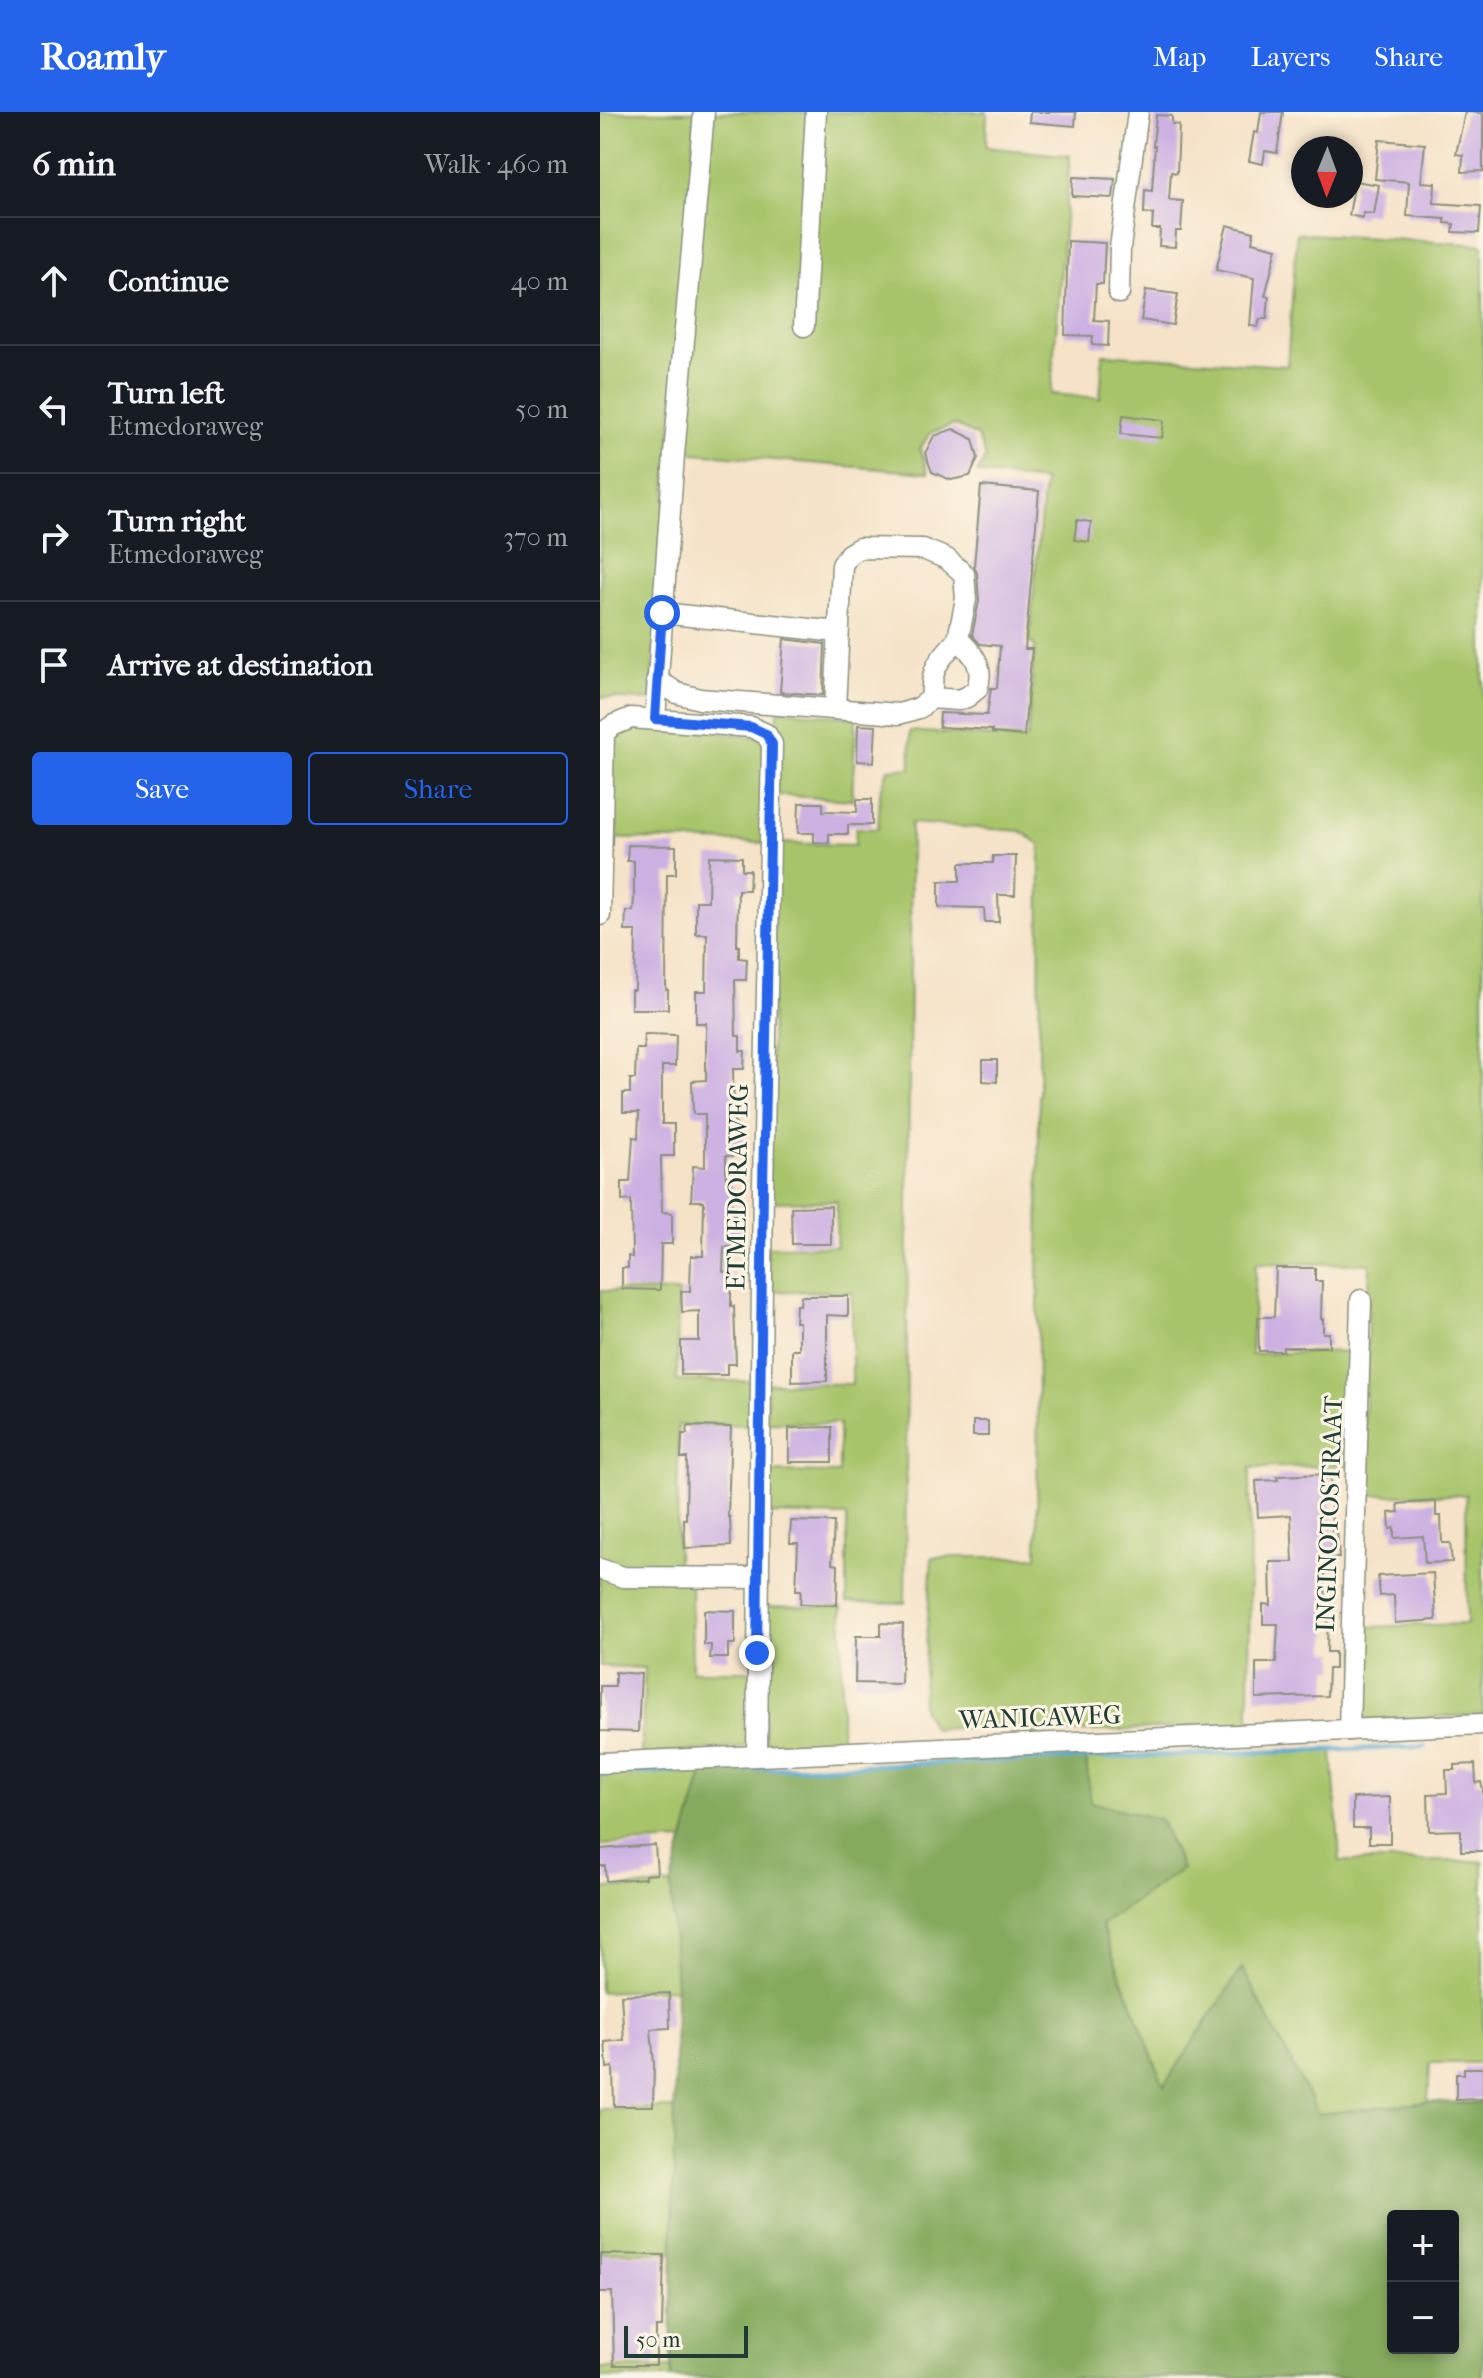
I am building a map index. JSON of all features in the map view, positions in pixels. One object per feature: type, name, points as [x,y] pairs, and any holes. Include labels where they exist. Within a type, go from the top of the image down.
[{"type":"street","points":[[656,700],[704,112]]},
{"type":"street","points":[[804,326],[816,112]]},
{"type":"street","points":[[1119,293],[1120,248],[1138,112]]},
{"type":"street","points":[[835,709],[842,565],[849,554],[859,548],[923,549],[947,559],[964,574],[966,599],[958,639],[934,669],[932,698]]},
{"type":"street","points":[[662,613],[838,632]]},
{"type":"street","points":[[600,915],[604,732],[656,700],[677,693],[700,699],[899,714],[919,708],[932,698],[958,700],[977,689],[981,670],[972,652],[958,639]]},
{"type":"street","name":"ETMEDORAWEG","points":[[656,700],[751,727],[766,734],[772,744],[763,1186],[757,1755]]},
{"type":"street","name":"INGINOTOSTRAAT","points":[[1349,1730],[1361,1300]]},
{"type":"street","points":[[600,1569],[623,1577],[759,1578]]},
{"type":"street","name":"WANICAWEG","points":[[600,1763],[1483,1724]]},
{"type":"green space","points":[[600,112],[696,112],[650,701],[600,697]]},
{"type":"green space","points":[[707,112],[987,112],[986,147],[1070,156],[1051,394],[1100,398],[1103,354],[1287,366],[1297,233],[1483,245],[1483,1715],[1358,1720],[1357,1627],[1467,1624],[1466,1495],[1362,1495],[1370,1264],[1256,1263],[1251,1354],[1355,1351],[1353,1465],[1250,1468],[1249,1725],[1020,1734],[1015,1726],[933,1729],[922,1707],[932,1557],[1037,1557],[1040,845],[1021,831],[911,823],[905,1603],[847,1602],[847,1516],[764,1514],[765,1472],[839,1473],[839,1424],[767,1422],[767,1383],[852,1384],[852,1292],[766,1291],[767,1247],[836,1246],[837,1201],[768,1202],[775,843],[855,845],[856,828],[878,829],[880,793],[888,769],[911,768],[910,731],[1027,739],[1035,645],[1029,643],[1044,481],[977,473],[986,457],[977,436],[954,425],[930,433],[920,449],[928,473],[694,453],[684,446]]},
{"type":"green space","points":[[778,710],[856,718],[852,800],[776,795]]},
{"type":"green space","points":[[631,723],[764,738],[765,843],[606,838],[611,733]]},
{"type":"green space","points":[[600,1291],[678,1292],[677,1381],[757,1381],[757,1425],[678,1425],[677,1572],[624,1571],[606,1564],[600,1557]]},
{"type":"green space","points":[[600,1573],[691,1581],[692,1671],[751,1671],[750,1738],[745,1746],[641,1754],[645,1668],[600,1666]]},
{"type":"green space","points":[[764,1606],[842,1607],[841,1746],[773,1748],[765,1742]]},
{"type":"green space","points":[[1332,1751],[1340,1861],[1483,1861],[1483,2063],[1430,2063],[1428,2102],[1318,2114],[1164,2087],[1101,1925],[1159,1819],[1089,1802],[1086,1758]]},
{"type":"green space","points":[[1086,1758],[1090,1802],[1160,1819],[1182,1869],[1101,1925],[1164,2086],[1242,1968],[1318,2114],[1428,2102],[1483,2103],[1483,2378],[671,2378],[676,1989],[671,1885],[704,1770]]},
{"type":"green space","points":[[704,1770],[684,1841],[600,1845],[600,1774]]},
{"type":"green space","points":[[671,1885],[676,1989],[600,1992],[600,1889]]},
{"type":"green space","points":[[675,2108],[673,2252],[600,2252],[600,2109]]},
{"type":"green space","points":[[600,2368],[671,2368],[671,2378],[600,2378]]},
{"type":"building","points":[[1030,112],[1076,112],[1075,126],[1029,122]]},
{"type":"building","points":[[1261,112],[1283,112],[1277,153],[1265,151],[1263,164],[1249,161]]},
{"type":"building","points":[[1465,112],[1483,113],[1483,171],[1462,172],[1463,155],[1456,154]]},
{"type":"building","points":[[1156,115],[1172,116],[1172,124],[1179,125],[1177,173],[1171,172],[1169,200],[1183,201],[1181,231],[1176,231],[1175,247],[1159,246],[1160,229],[1152,229],[1153,214],[1144,213],[1145,190],[1152,191]]},
{"type":"building","points":[[1379,140],[1425,144],[1421,182],[1435,183],[1434,203],[1481,206],[1479,233],[1453,232],[1454,224],[1445,223],[1445,219],[1407,216],[1409,182],[1375,179]]},
{"type":"building","points":[[1073,177],[1115,179],[1113,198],[1072,196]]},
{"type":"building","points":[[1363,182],[1379,185],[1374,214],[1363,213],[1362,218],[1349,215],[1350,208],[1363,208]]},
{"type":"building","points":[[1227,225],[1254,232],[1252,242],[1277,248],[1265,296],[1269,297],[1267,319],[1260,319],[1258,327],[1250,326],[1254,278],[1216,270]]},
{"type":"building","points":[[1068,241],[1105,243],[1103,284],[1096,284],[1094,320],[1109,321],[1108,346],[1092,345],[1093,336],[1065,335]]},
{"type":"building","points":[[1146,290],[1178,294],[1173,325],[1141,320]]},
{"type":"building","points":[[1123,415],[1164,420],[1162,438],[1121,434]]},
{"type":"building","points":[[953,429],[973,439],[978,458],[970,476],[951,480],[932,472],[925,453],[934,436]]},
{"type":"building","points":[[981,486],[1039,491],[1025,649],[1032,649],[1024,736],[992,733],[992,730],[939,727],[940,713],[987,715],[991,688],[997,688],[1000,646],[980,644],[972,635],[979,601],[974,566]]},
{"type":"building","points":[[1077,520],[1091,522],[1089,542],[1074,540]]},
{"type":"building","points":[[784,639],[825,644],[823,695],[780,692]]},
{"type":"building","points":[[858,725],[876,726],[874,762],[857,761]]},
{"type":"building","points":[[857,799],[872,799],[872,825],[848,825],[848,834],[829,834],[829,843],[814,842],[814,833],[798,833],[799,803],[823,803],[823,811],[857,812]]},
{"type":"building","points":[[628,845],[676,846],[676,874],[667,874],[668,1009],[631,1009],[631,990],[635,990],[636,931],[625,931],[626,911],[633,911],[634,898],[634,861],[627,861]]},
{"type":"building","points":[[709,856],[742,857],[742,870],[750,870],[749,890],[738,890],[737,946],[739,958],[747,959],[746,980],[735,980],[736,1036],[740,1036],[740,1051],[745,1051],[744,1069],[733,1069],[734,1124],[737,1138],[744,1138],[744,1156],[726,1156],[726,1183],[732,1183],[731,1214],[735,1214],[735,1226],[742,1226],[742,1247],[724,1247],[723,1272],[731,1272],[736,1364],[727,1364],[727,1375],[681,1375],[681,1341],[699,1341],[699,1311],[682,1312],[681,1291],[690,1291],[691,1256],[703,1256],[704,1201],[691,1201],[693,1166],[705,1167],[705,1114],[693,1114],[692,1081],[706,1080],[706,1023],[696,1023],[696,991],[706,991],[707,934],[696,934],[696,901],[708,901]]},
{"type":"building","points":[[993,856],[1016,856],[1015,895],[998,895],[999,922],[985,922],[984,908],[939,907],[939,881],[960,881],[960,863],[993,863]]},
{"type":"building","points":[[644,1034],[676,1035],[675,1066],[662,1066],[662,1124],[674,1124],[674,1156],[661,1156],[662,1212],[672,1213],[672,1244],[661,1244],[660,1290],[622,1289],[622,1268],[628,1268],[628,1256],[632,1257],[631,1200],[622,1201],[622,1182],[630,1182],[633,1137],[638,1138],[639,1112],[623,1112],[623,1093],[630,1093],[630,1079],[635,1079],[636,1049],[644,1049]]},
{"type":"building","points":[[983,1060],[997,1060],[997,1082],[983,1081]]},
{"type":"building","points":[[831,1206],[831,1244],[792,1244],[791,1207]]},
{"type":"building","points":[[1276,1268],[1315,1268],[1315,1281],[1322,1281],[1321,1319],[1323,1333],[1329,1333],[1329,1347],[1283,1347],[1283,1351],[1259,1351],[1258,1317],[1274,1317]]},
{"type":"building","points":[[801,1296],[848,1296],[848,1316],[827,1315],[827,1381],[792,1382],[792,1350],[799,1350],[796,1305],[800,1305]]},
{"type":"building","points":[[973,1421],[988,1421],[988,1436],[973,1436]]},
{"type":"building","points":[[688,1426],[731,1427],[728,1517],[731,1546],[685,1548],[687,1458],[681,1458],[682,1434],[687,1434]]},
{"type":"building","points":[[832,1427],[832,1462],[789,1462],[789,1428]]},
{"type":"building","points":[[1330,1474],[1332,1530],[1337,1530],[1339,1558],[1324,1558],[1328,1606],[1327,1652],[1335,1652],[1335,1669],[1328,1669],[1327,1696],[1256,1698],[1256,1663],[1276,1663],[1278,1624],[1263,1624],[1263,1604],[1271,1605],[1270,1562],[1293,1562],[1291,1515],[1258,1517],[1256,1481],[1278,1480],[1277,1476]]},
{"type":"building","points":[[1436,1501],[1436,1516],[1441,1516],[1442,1543],[1450,1543],[1452,1562],[1425,1563],[1423,1536],[1394,1538],[1394,1528],[1390,1529],[1389,1513],[1399,1512],[1398,1504]]},
{"type":"building","points":[[791,1521],[834,1522],[832,1564],[838,1565],[837,1605],[800,1604],[801,1590],[796,1590],[798,1543],[790,1543]]},
{"type":"building","points":[[1433,1573],[1436,1620],[1395,1623],[1394,1595],[1380,1596],[1378,1576]]},
{"type":"building","points":[[704,1610],[735,1611],[735,1644],[728,1644],[728,1658],[710,1658],[711,1645],[704,1645]]},
{"type":"building","points":[[881,1623],[903,1624],[901,1684],[855,1683],[856,1636],[881,1636]]},
{"type":"building","points":[[615,1672],[641,1674],[638,1732],[600,1731],[600,1686],[615,1686]]},
{"type":"building","points":[[1475,1764],[1476,1783],[1481,1782],[1483,1790],[1483,1851],[1461,1851],[1461,1830],[1429,1831],[1428,1794],[1447,1793],[1446,1770],[1455,1770],[1455,1765]]},
{"type":"building","points":[[1390,1797],[1390,1843],[1369,1843],[1369,1828],[1353,1828],[1353,1798]]},
{"type":"building","points":[[655,1845],[657,1874],[606,1881],[605,1866],[600,1866],[600,1849]]},
{"type":"building","points":[[669,1993],[670,2028],[651,2029],[653,2106],[614,2106],[613,2067],[607,2068],[605,2042],[624,2040],[621,1995]]},
{"type":"building","points":[[1464,2068],[1483,2068],[1483,2099],[1456,2100],[1456,2074],[1464,2074]]},
{"type":"building","points":[[600,2254],[664,2255],[662,2327],[656,2327],[656,2365],[614,2365],[612,2292],[600,2292]]},
{"type":"waterway","points":[[600,1774],[1425,1747]]},
{"type":"route","points":[[662,613],[655,719],[751,727],[766,734],[772,744],[757,1653]]}]
